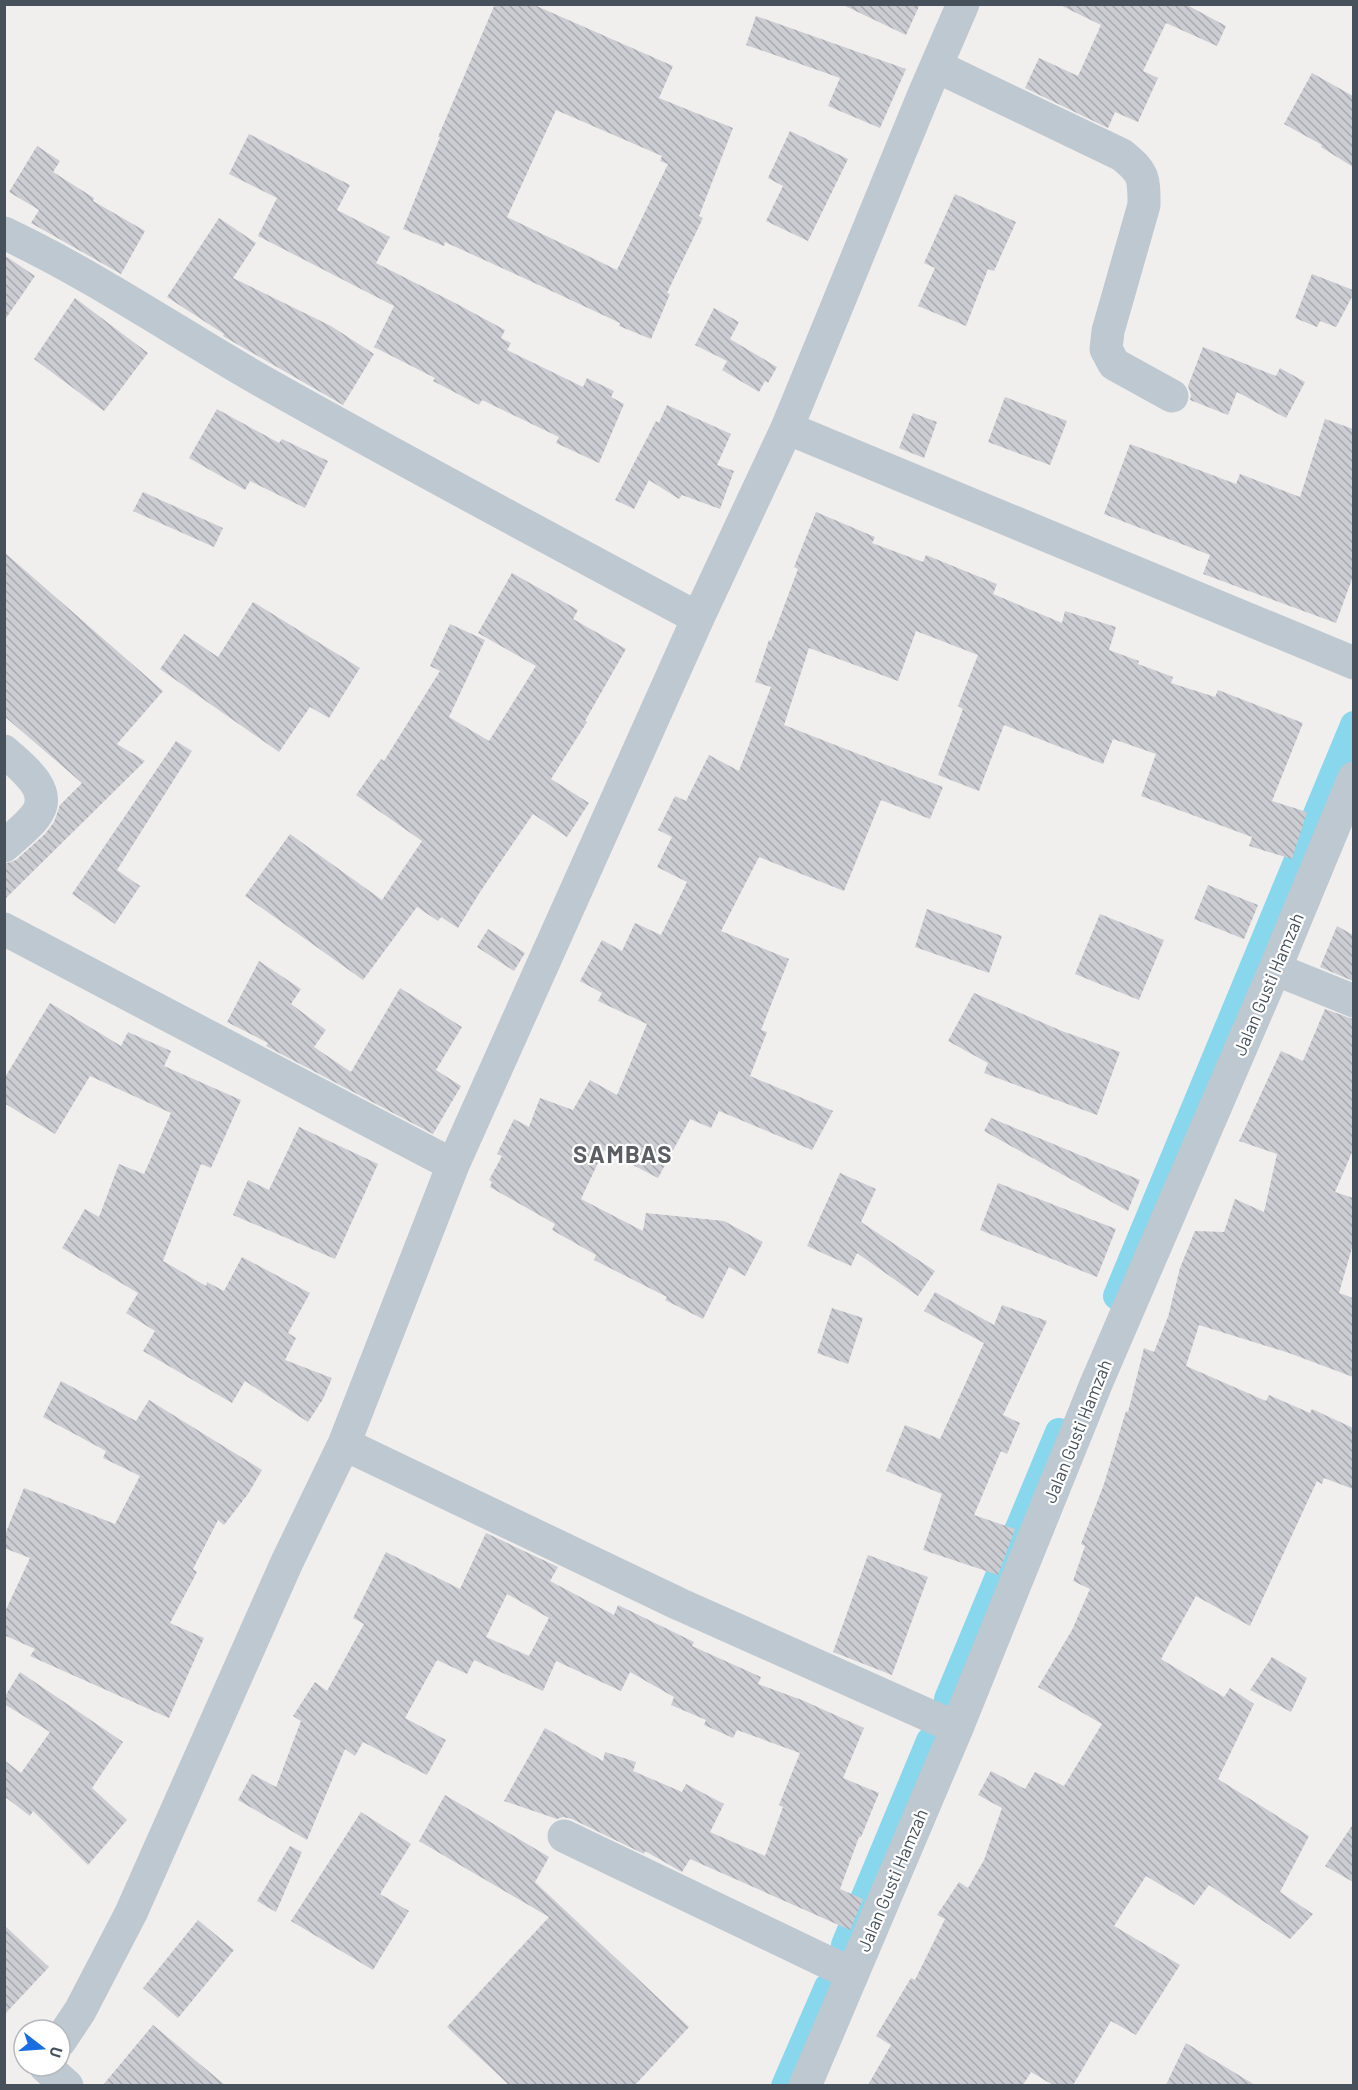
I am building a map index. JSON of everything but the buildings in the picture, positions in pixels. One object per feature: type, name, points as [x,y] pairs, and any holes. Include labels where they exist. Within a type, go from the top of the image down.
[{"type":"street","points":[[72,2024],[81,2011],[131,1913],[287,1562],[344,1444],[453,1165],[787,428],[963,4]]},
{"type":"street","points":[[936,66],[1122,155],[1138,168],[1144,184],[1144,205],[1108,331],[1106,349],[1114,364],[1172,396]]},
{"type":"street","points":[[4,233],[123,297],[202,347],[414,466],[699,618]]},
{"type":"street","points":[[787,428],[1353,663]]},
{"type":"street","points":[[4,751],[33,778],[39,789],[41,801],[38,813],[4,846]]},
{"type":"street","name":"Jalan Gusti Hamzah","points":[[805,2085],[957,1728],[1096,1384],[1275,969],[1353,778]]},
{"type":"street","points":[[4,929],[57,959],[123,991],[453,1165]]},
{"type":"street","points":[[1275,969],[1353,1001]]},
{"type":"street","points":[[344,1444],[679,1604],[957,1728]]},
{"type":"street","points":[[564,1836],[852,1974]]},
{"type":"waterway","points":[[1117,1296],[1354,725]]},
{"type":"waterway","points":[[948,1699],[1059,1432]]},
{"type":"waterway","points":[[845,1945],[930,1741]]},
{"type":"waterway","points":[[785,2086],[828,1987]]},
{"type":"district","name":"SAMBAS","points":[[623,1153]]}]
